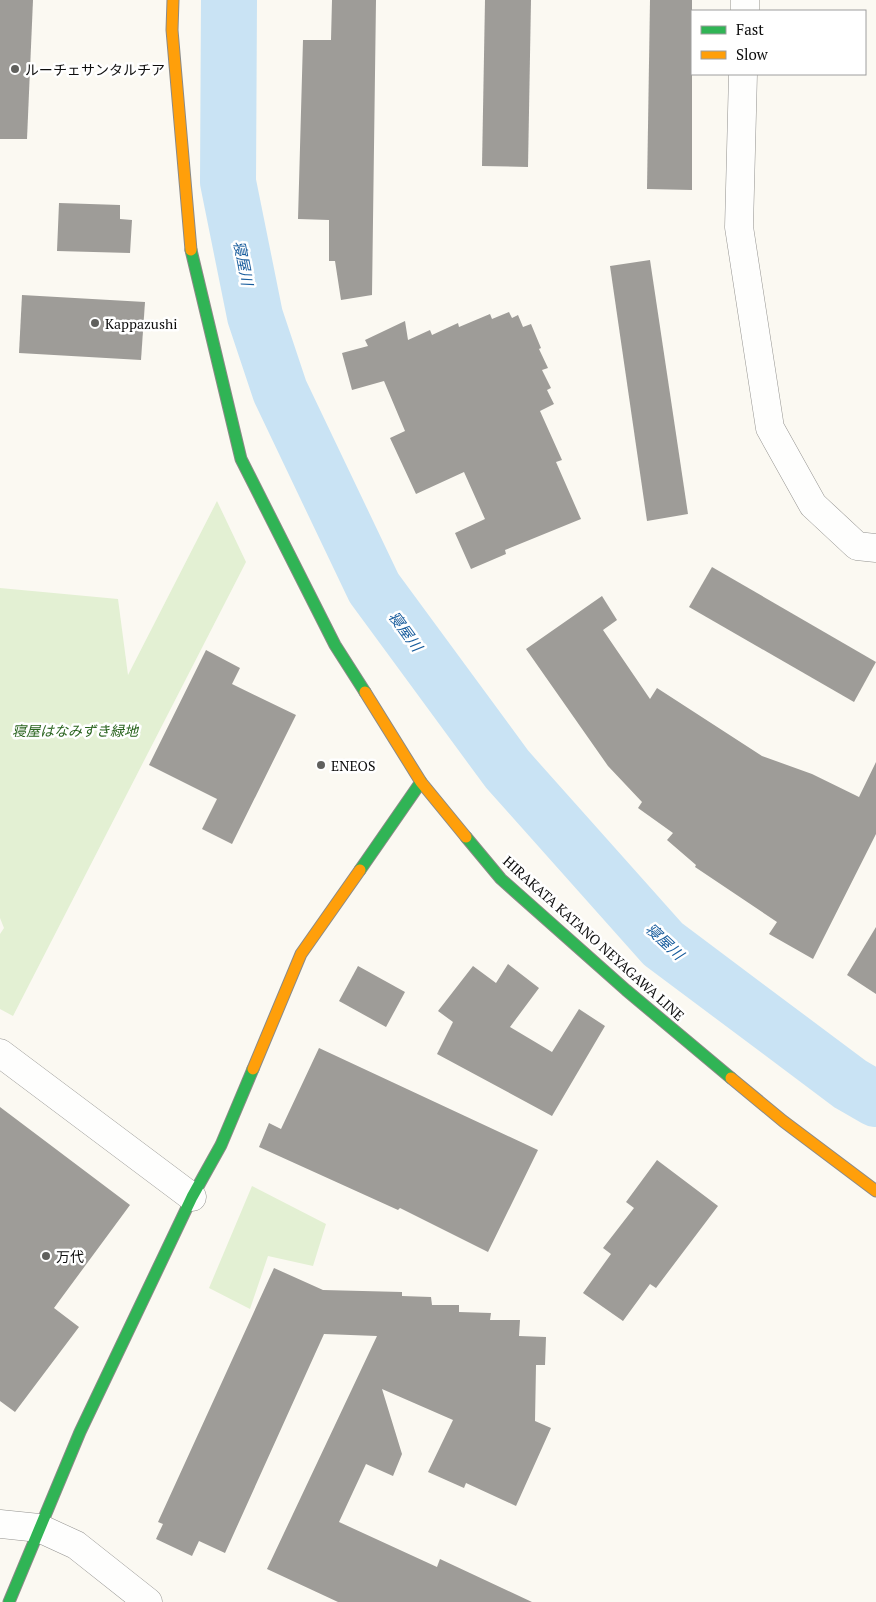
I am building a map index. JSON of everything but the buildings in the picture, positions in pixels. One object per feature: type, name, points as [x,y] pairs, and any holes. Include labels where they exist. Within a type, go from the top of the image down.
[{"type":"main road","name":"HIRAKATA KATANO NEYAGAWA LINE","points":[[173,0],[172,30],[192,251],[242,459],[335,645],[421,782],[501,879],[641,1003],[783,1121],[875,1189]]},
{"type":"main road","points":[[9,1602],[80,1432],[192,1197],[221,1145],[301,954],[421,782]]},
{"type":"street","points":[[743,75],[739,227],[770,428],[813,505],[857,546],[876,548]]},
{"type":"street","points":[[0,1053],[192,1197]]},
{"type":"street","points":[[0,1524],[39,1528],[76,1544],[148,1602]]},
{"type":"green space","name":"寝屋はなみずき緑地","points":[[217,501],[246,562],[13,1016],[0,1009],[0,934],[4,928],[0,918],[0,588],[118,599],[128,675]]},
{"type":"green space","points":[[252,1186],[326,1224],[313,1266],[268,1256],[250,1309],[209,1288]]},
{"type":"waterway","name":"寝屋川","points":[[229,0],[228,182],[255,316],[280,391],[374,588],[507,769],[663,944],[850,1084],[876,1099]]},
{"type":"traffic: fast","points":[[191,250],[241,459],[335,645],[365,692]]},
{"type":"traffic: fast","points":[[360,870],[421,782]]},
{"type":"traffic: fast","points":[[466,837],[501,879],[626,990],[731,1078]]},
{"type":"traffic: fast","points":[[9,1602],[80,1432],[192,1197],[221,1145],[253,1069]]},
{"type":"traffic: slow","points":[[173,0],[172,30],[191,250]]},
{"type":"traffic: slow","points":[[365,692],[421,782],[466,837]]},
{"type":"traffic: slow","points":[[253,1069],[301,954],[360,870]]},
{"type":"traffic: slow","points":[[731,1078],[783,1121],[876,1191]]},
{"type":"place","name":"ルーチェサンタルチア","points":[[15,69]]},
{"type":"place","name":"Kappazushi","points":[[95,323]]},
{"type":"place","name":"ENEOS","points":[[321,765]]},
{"type":"place","name":"万代","points":[[46,1256]]}]
